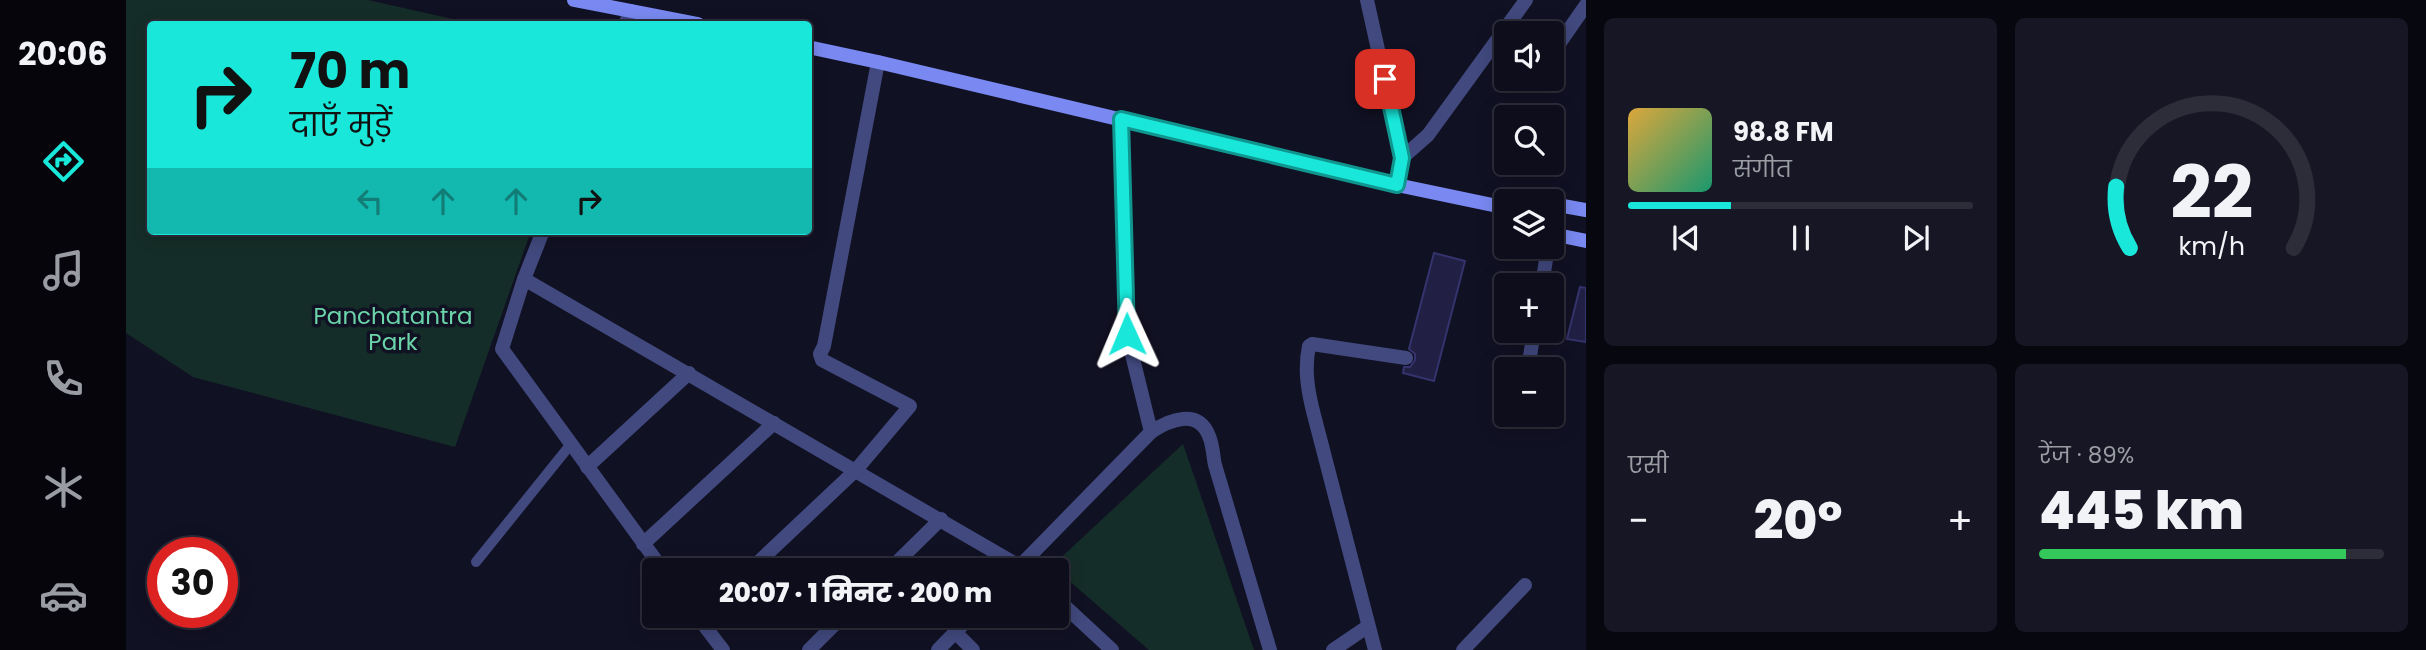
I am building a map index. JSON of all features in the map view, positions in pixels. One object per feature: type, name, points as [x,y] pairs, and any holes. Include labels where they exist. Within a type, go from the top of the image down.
[{"type":"street","points":[[574,0],[628,18],[663,21]]},
{"type":"street","points":[[1367,0],[1402,158],[1397,185]]},
{"type":"street","points":[[1402,158],[1428,135],[1526,0]]},
{"type":"street","points":[[1564,37],[1586,5]]},
{"type":"street","points":[[812,48],[1494,205]]},
{"type":"street","points":[[763,558],[856,470],[911,406],[822,360],[820,354],[824,346],[878,62]]},
{"type":"street","points":[[1121,119],[1127,334],[1151,432]]},
{"type":"street","points":[[1564,206],[1586,210]]},
{"type":"street","points":[[541,235],[502,349],[654,558]]},
{"type":"street","points":[[1564,236],[1586,241]]},
{"type":"street","points":[[524,279],[941,519],[1003,558]]},
{"type":"street","points":[[1375,650],[1309,396],[1308,348],[1314,344],[1406,358]]},
{"type":"street","points":[[587,467],[689,373]]},
{"type":"street","points":[[1031,558],[1151,432],[1169,421],[1191,418],[1201,424],[1209,436],[1215,465],[1270,650]]},
{"type":"street","points":[[643,544],[774,423]]},
{"type":"street","points":[[901,558],[941,519]]},
{"type":"street","points":[[1464,650],[1525,585]]},
{"type":"street","points":[[1069,610],[1112,650]]},
{"type":"street","points":[[1333,650],[1367,627]]},
{"type":"street","points":[[707,628],[723,650]]},
{"type":"street","points":[[809,650],[831,628]]},
{"type":"street","points":[[938,650],[959,628]]},
{"type":"street","points":[[955,632],[973,650]]},
{"type":"lane","points":[[476,562],[571,444]]},
{"type":"green space","name":"Panchatantra Park","points":[[126,0],[368,0],[462,21],[147,21],[147,235],[530,235],[455,447],[193,377],[126,333]]},
{"type":"green space","points":[[1183,444],[1254,650],[1149,650],[1069,581],[1069,558],[1061,558]]},
{"type":"building","points":[[1434,253],[1465,261],[1434,381],[1403,373],[1404,367],[1410,367],[1415,360],[1415,354],[1409,349]]},
{"type":"building","points":[[1580,287],[1586,288],[1586,342],[1567,339]]},
{"type":"route","points":[[1127,334],[1121,119],[1397,185],[1402,158],[1385,79]]}]
